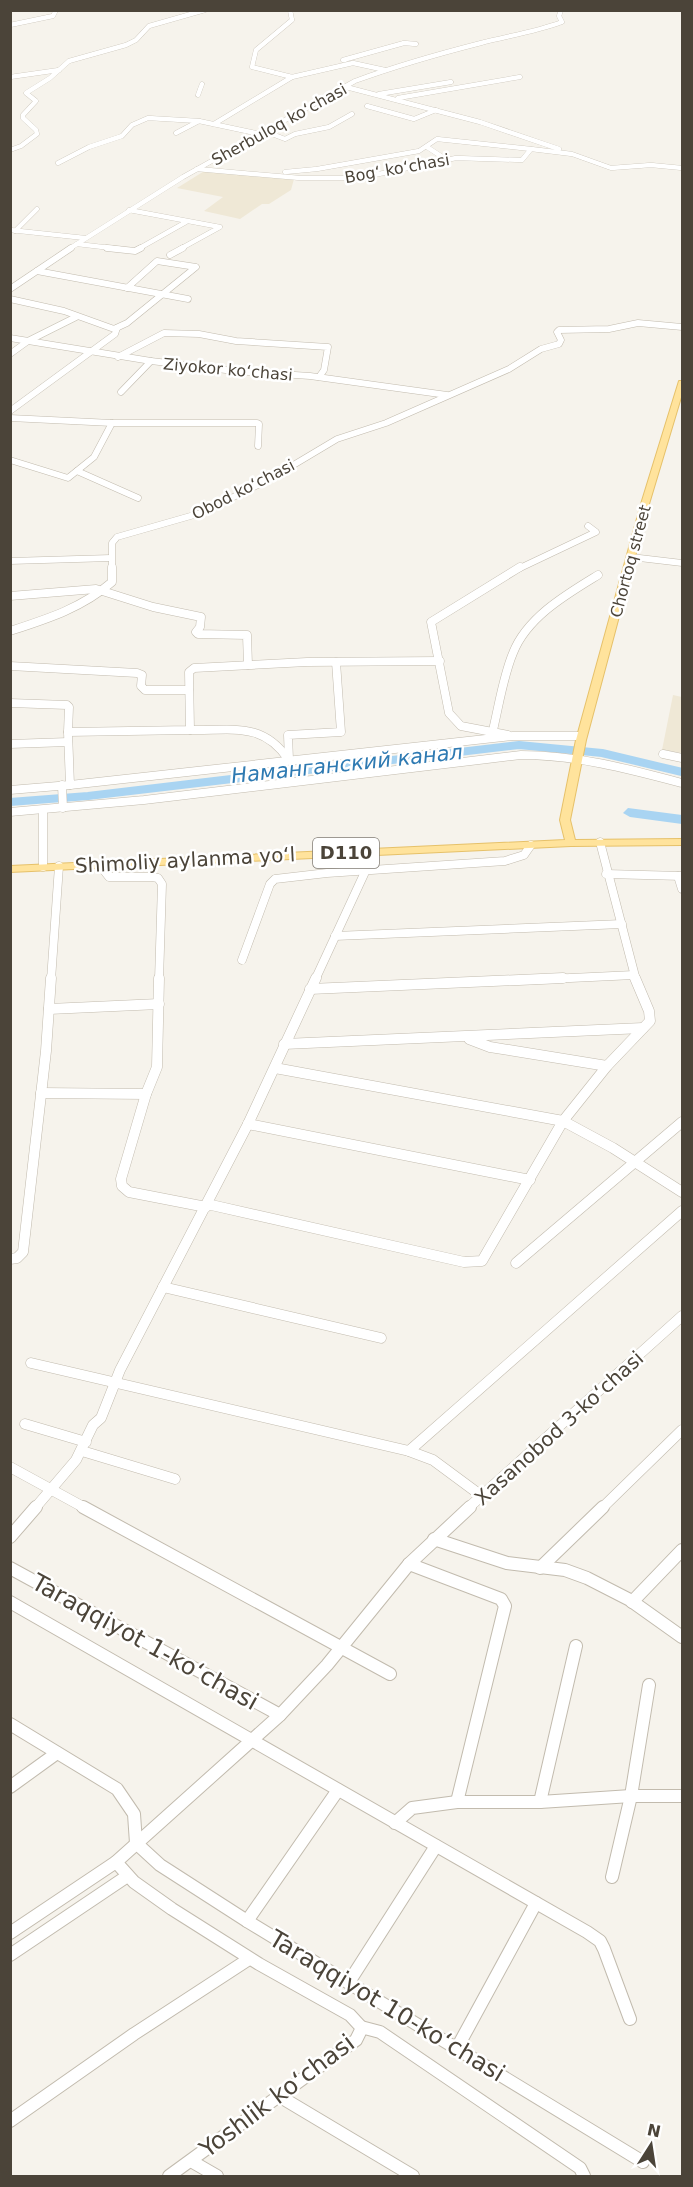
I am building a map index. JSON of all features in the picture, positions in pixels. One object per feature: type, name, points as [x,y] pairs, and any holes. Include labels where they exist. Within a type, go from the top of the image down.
[{"type":"main road","name":"Chortoq street","points":[[571,843],[565,820],[581,738],[682,382]]},
{"type":"main road","name":"Shimoliy aylanma yoʻl","points":[[10,869],[571,843],[682,842]]},
{"type":"street","points":[[10,25],[43,20],[53,16],[56,10]]},
{"type":"street","points":[[10,150],[21,146],[37,134],[23,116],[36,101],[26,93],[72,60],[126,45],[136,39],[145,28],[205,10]]},
{"type":"street","points":[[290,10],[292,20],[256,50],[252,67],[292,77]]},
{"type":"street","name":"Sherbuloq koʻchasi","points":[[11,288],[85,238],[197,169],[346,87],[385,70],[482,43],[551,27],[562,22],[559,16],[561,10]]},
{"type":"street","points":[[385,70],[343,60],[404,43],[416,44]]},
{"type":"street","points":[[214,124],[292,77],[353,63]]},
{"type":"street","points":[[10,77],[59,70]]},
{"type":"street","points":[[393,99],[520,77]]},
{"type":"street","points":[[377,95],[451,82]]},
{"type":"street","points":[[198,95],[202,84]]},
{"type":"street","points":[[346,87],[484,123],[572,154]]},
{"type":"street","points":[[367,106],[414,119],[436,110]]},
{"type":"street","points":[[58,163],[89,147],[124,135],[132,124],[144,118],[199,121],[262,132],[285,139],[329,127],[352,114]]},
{"type":"street","points":[[176,133],[199,121]]},
{"type":"street","name":"Bogʻ koʻchasi","points":[[258,174],[324,168],[419,151],[434,140],[440,139],[572,154],[611,168],[651,165],[682,168]]},
{"type":"street","points":[[427,147],[447,160]]},
{"type":"street","name":"Bogʻ koʻchasi","points":[[197,169],[300,178],[353,178],[447,160],[467,158],[522,160],[531,150]]},
{"type":"street","points":[[13,231],[37,209]]},
{"type":"street","points":[[129,210],[220,227],[170,255]]},
{"type":"street","points":[[77,244],[135,251],[186,222]]},
{"type":"street","points":[[13,231],[85,238]]},
{"type":"street","points":[[10,411],[115,334],[117,328],[196,266],[158,261],[127,288]]},
{"type":"street","points":[[37,271],[188,299]]},
{"type":"street","points":[[10,299],[57,309],[107,328],[117,328]]},
{"type":"street","points":[[10,354],[28,341],[76,316]]},
{"type":"street","points":[[447,395],[509,369],[541,350],[556,346],[561,342],[557,332],[559,330],[609,329],[638,323],[682,327]]},
{"type":"street","points":[[118,357],[164,333],[199,334],[236,341],[328,347],[324,370],[319,377]]},
{"type":"street","name":"Ziyokor koʻchasi","points":[[10,338],[152,362],[319,377],[447,395]]},
{"type":"street","points":[[121,392],[152,362]]},
{"type":"street","name":"Obod koʻchasi","points":[[104,591],[112,582],[112,543],[117,537],[201,513],[270,479],[337,439],[386,423],[447,395]]},
{"type":"street","points":[[10,418],[112,423],[257,423],[260,434],[258,446]]},
{"type":"street","points":[[10,460],[68,478],[96,455],[112,423]]},
{"type":"street","points":[[77,471],[138,498]]},
{"type":"street","points":[[513,736],[493,730],[461,726],[455,722],[449,713],[431,624],[434,619],[530,561],[596,532],[588,526]]},
{"type":"street","points":[[631,557],[682,564]]},
{"type":"street","points":[[10,561],[111,558]]},
{"type":"street","points":[[493,730],[513,653],[518,642],[546,612],[598,575]]},
{"type":"street","points":[[10,596],[82,590],[104,591],[153,607],[201,616],[200,627],[196,632],[198,634],[246,634],[248,665]]},
{"type":"street","points":[[10,631],[82,604],[104,591]]},
{"type":"street","points":[[190,730],[189,672],[194,668],[440,660]]},
{"type":"street","points":[[289,761],[288,735],[335,734],[341,730],[336,662]]},
{"type":"street","points":[[10,666],[137,673],[142,675],[141,686],[145,690],[189,690]]},
{"type":"street","points":[[10,704],[67,705],[69,707],[63,808]]},
{"type":"street","points":[[68,732],[190,730],[245,732],[271,739],[289,761]]},
{"type":"street","points":[[10,790],[513,736],[581,738]]},
{"type":"street","points":[[10,744],[68,742]]},
{"type":"street","points":[[663,754],[682,758]]},
{"type":"street","points":[[10,812],[63,808],[521,755],[551,755],[615,765],[682,783]]},
{"type":"street","points":[[43,810],[43,867]]},
{"type":"street","points":[[99,864],[109,877],[152,877],[161,880],[157,1067],[146,1094],[121,1179],[122,1186],[129,1191],[206,1205],[475,1263],[482,1261],[563,1121],[607,1066],[650,1021],[634,975],[606,874],[600,842]]},
{"type":"street","points":[[242,960],[270,884],[275,879],[327,873],[505,861],[524,855],[531,845]]},
{"type":"street","points":[[10,1259],[17,1258],[23,1252],[49,1009],[59,866]]},
{"type":"street","points":[[10,1537],[52,1490],[84,1447],[93,1425],[101,1418],[120,1370],[248,1124],[365,872]]},
{"type":"street","points":[[606,874],[680,876],[682,889]]},
{"type":"street","points":[[335,936],[621,924]]},
{"type":"street","points":[[310,989],[634,975]]},
{"type":"street","points":[[49,1009],[159,1004]]},
{"type":"street","points":[[284,1044],[643,1028]]},
{"type":"street","points":[[464,1037],[490,1047],[607,1066]]},
{"type":"street","points":[[274,1068],[563,1121],[682,1191]]},
{"type":"street","points":[[41,1093],[146,1094]]},
{"type":"street","points":[[516,1263],[682,1122]]},
{"type":"street","points":[[248,1124],[530,1180]]},
{"type":"street","points":[[409,1451],[682,1211]]},
{"type":"street","points":[[163,1287],[381,1338]]},
{"type":"street","name":"Xasanobod 3-koʻchasi","points":[[10,1933],[116,1862],[280,1715],[341,1647],[409,1564],[434,1539],[682,1316]]},
{"type":"street","points":[[31,1363],[409,1451],[433,1460],[483,1497]]},
{"type":"street","points":[[25,1424],[175,1479]]},
{"type":"street","points":[[540,1568],[682,1430]]},
{"type":"street","points":[[10,1467],[390,1674]]},
{"type":"street","points":[[434,1539],[501,1562],[558,1569],[580,1575],[632,1602],[682,1638]]},
{"type":"street","points":[[632,1602],[682,1550]]},
{"type":"street","points":[[409,1564],[501,1599],[505,1606],[457,1802]]},
{"type":"street","name":"Taraqqiyot 1-koʻchasi","points":[[10,1568],[280,1715]]},
{"type":"street","name":"Taraqqiyot 1-koʻchasi","points":[[10,1602],[124,1670],[251,1739]]},
{"type":"street","points":[[540,1802],[576,1646]]},
{"type":"street","points":[[612,1877],[631,1796],[649,1685]]},
{"type":"street","points":[[10,1724],[117,1789],[126,1797],[134,1813],[137,1829],[136,1843]]},
{"type":"street","points":[[251,1739],[600,1941],[630,2019]]},
{"type":"street","points":[[10,1787],[57,1753]]},
{"type":"street","points":[[247,1922],[338,1790]]},
{"type":"street","points":[[395,1823],[412,1808],[457,1802],[540,1802],[631,1796],[682,1796]]},
{"type":"street","name":"Taraqqiyot 10-koʻchasi","points":[[136,1843],[160,1865],[247,1922],[644,2162]]},
{"type":"street","points":[[349,1982],[436,1846]]},
{"type":"street","name":"Yoshlik koʻchasi","points":[[116,1862],[126,1877],[249,1959],[350,2015],[361,2027],[361,2033],[356,2040],[169,2176]]},
{"type":"street","points":[[10,1954],[126,1877]]},
{"type":"street","points":[[457,2048],[536,1903]]},
{"type":"street","points":[[10,2121],[134,2034],[249,1959]]},
{"type":"street","points":[[361,2027],[380,2032],[580,2169],[584,2176]]},
{"type":"street","points":[[279,2096],[413,2176]]},
{"type":"street","points":[[191,2161],[217,2176]]},
{"type":"shaded area","points":[[206,170],[294,179],[291,190],[269,204],[262,204],[240,219],[204,211],[223,197],[177,188]]},
{"type":"shaded area","points":[[673,695],[682,697],[682,753],[662,750]]},
{"type":"water","points":[[628,808],[682,815],[682,824],[630,817],[623,813]]},
{"type":"waterway","name":"Наманганский канал","points":[[10,802],[88,796],[519,745],[602,753],[682,772]]}]
